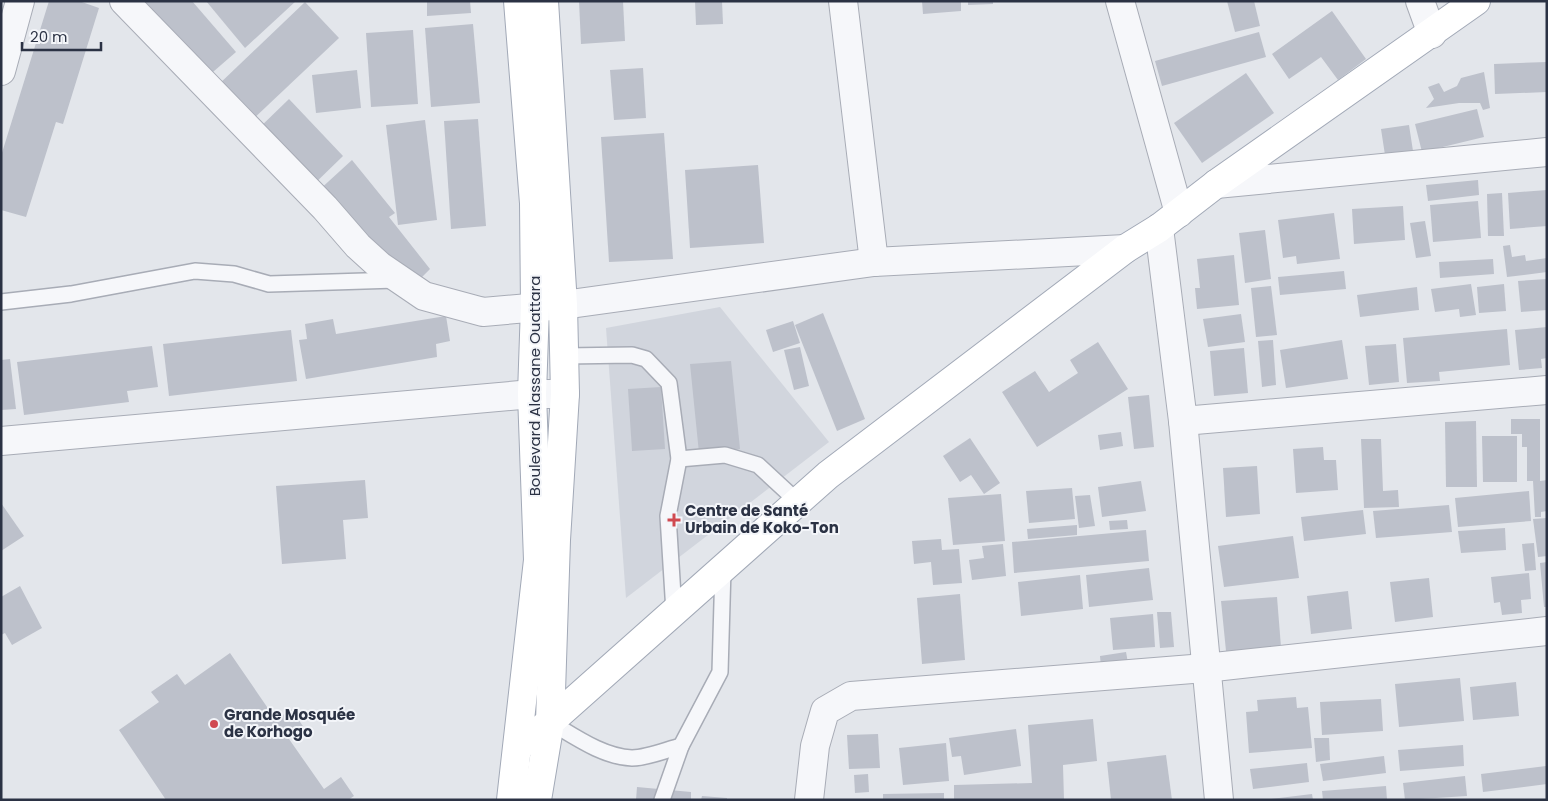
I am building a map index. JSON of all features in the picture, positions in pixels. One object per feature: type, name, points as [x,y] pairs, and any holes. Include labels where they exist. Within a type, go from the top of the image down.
[{"type":"main road","name":"Boulevard Alassane Ouattara","points":[[511,800],[538,560],[532,394],[535,306],[534,203],[518,1]]},
{"type":"main road","name":"Boulevard Alassane Ouattara","points":[[537,800],[550,722],[556,540],[566,394],[563,305],[544,1]]},
{"type":"main road","points":[[518,748],[550,722],[828,475],[1125,249],[1169,221],[1216,184],[1432,34],[1476,1]]},
{"type":"street","points":[[1,71],[20,1]]},
{"type":"street","points":[[124,1],[325,208],[358,246],[380,266],[424,296],[482,312],[563,305],[874,262],[1125,249]]},
{"type":"street","points":[[843,1],[874,262]]},
{"type":"street","points":[[1120,1],[1169,221],[1183,422],[1219,800]]},
{"type":"street","points":[[1420,1],[1432,34]]},
{"type":"street","points":[[1216,184],[1547,152]]},
{"type":"street","points":[[1183,422],[1547,390]]},
{"type":"street","points":[[1,441],[532,394],[566,394]]},
{"type":"street","points":[[810,800],[815,746],[825,711],[851,696],[1206,668],[1547,631]]},
{"type":"lane","points":[[1,302],[70,294],[195,271],[234,274],[270,284],[400,280]]},
{"type":"lane","points":[[565,356],[632,355],[646,359],[669,383],[679,459],[668,516],[674,612]]},
{"type":"lane","points":[[679,459],[725,455],[758,465],[798,502]]},
{"type":"lane","points":[[662,800],[681,746],[720,672],[723,568]]},
{"type":"lane","points":[[550,722],[596,748],[617,756],[633,758],[681,746]]},
{"type":"shaded area","name":"Centre de Santé Urbain de Koko-Ton","points":[[720,307],[829,442],[626,598],[606,328]]},
{"type":"building","points":[[49,1],[79,1],[99,8],[63,124],[56,122],[26,217],[1,210],[1,156]]},
{"type":"building","points":[[139,1],[192,1],[236,52],[206,78]]},
{"type":"building","points":[[206,1],[296,1],[245,48]]},
{"type":"building","points":[[427,1],[470,1],[471,13],[427,16]]},
{"type":"building","points":[[579,1],[623,1],[625,41],[581,44]]},
{"type":"building","points":[[695,1],[722,1],[723,24],[696,25]]},
{"type":"building","points":[[922,1],[961,1],[961,11],[923,14]]},
{"type":"building","points":[[968,1],[993,1],[993,4],[968,5]]},
{"type":"building","points":[[1227,1],[1254,1],[1260,26],[1235,32]]},
{"type":"building","points":[[305,2],[339,38],[250,122],[216,87]]},
{"type":"building","points":[[1332,11],[1366,59],[1338,80],[1321,57],[1289,79],[1272,54]]},
{"type":"building","points":[[473,24],[480,103],[431,107],[425,28]]},
{"type":"building","points":[[413,30],[418,104],[371,107],[366,33]]},
{"type":"building","points":[[1259,32],[1266,57],[1162,86],[1155,61]]},
{"type":"building","points":[[1547,62],[1547,92],[1495,94],[1494,64]]},
{"type":"building","points":[[643,68],[646,118],[614,120],[610,70]]},
{"type":"building","points":[[357,70],[361,108],[316,113],[312,75]]},
{"type":"building","points":[[1484,72],[1490,108],[1483,110],[1480,103],[1459,103],[1426,108],[1434,99],[1428,87],[1439,83],[1444,92],[1457,86],[1461,78]]},
{"type":"building","points":[[1246,73],[1274,113],[1202,163],[1174,123]]},
{"type":"building","points":[[289,99],[343,156],[308,190],[254,133]]},
{"type":"building","points":[[1477,109],[1484,137],[1422,152],[1415,124]]},
{"type":"building","points":[[478,119],[486,226],[451,229],[444,121]]},
{"type":"building","points":[[425,120],[437,220],[398,225],[386,125]]},
{"type":"building","points":[[1409,125],[1413,151],[1385,155],[1381,129]]},
{"type":"building","points":[[664,133],[673,259],[609,262],[601,137]]},
{"type":"building","points":[[352,160],[395,213],[389,217],[430,269],[416,283],[317,192]]},
{"type":"building","points":[[758,165],[764,243],[690,248],[685,170]]},
{"type":"building","points":[[1478,180],[1479,195],[1428,201],[1426,185]]},
{"type":"building","points":[[1547,190],[1547,226],[1510,229],[1508,193]]},
{"type":"building","points":[[1502,193],[1504,236],[1488,236],[1487,194]]},
{"type":"building","points":[[1478,201],[1481,238],[1433,242],[1430,205]]},
{"type":"building","points":[[1403,206],[1405,240],[1354,244],[1352,209]]},
{"type":"building","points":[[1334,213],[1340,259],[1297,264],[1296,256],[1283,258],[1278,220]]},
{"type":"building","points":[[1425,221],[1431,256],[1416,258],[1410,223]]},
{"type":"building","points":[[1265,230],[1271,279],[1245,283],[1239,233]]},
{"type":"building","points":[[1510,245],[1512,257],[1525,255],[1526,261],[1547,258],[1547,272],[1507,277],[1503,246]]},
{"type":"building","points":[[1234,255],[1239,305],[1197,309],[1195,288],[1200,288],[1197,259]]},
{"type":"building","points":[[1493,259],[1494,274],[1440,278],[1439,262]]},
{"type":"building","points":[[1344,271],[1346,289],[1280,295],[1278,277]]},
{"type":"building","points":[[1547,279],[1547,310],[1521,312],[1518,281]]},
{"type":"building","points":[[1471,284],[1476,315],[1460,317],[1459,309],[1435,312],[1431,289]]},
{"type":"building","points":[[1504,284],[1506,311],[1479,313],[1477,287]]},
{"type":"building","points":[[1271,286],[1277,335],[1256,337],[1251,288]]},
{"type":"building","points":[[1417,287],[1419,310],[1360,317],[1357,295]]},
{"type":"building","points":[[823,313],[865,419],[837,431],[795,325]]},
{"type":"building","points":[[1241,314],[1245,342],[1208,347],[1203,319]]},
{"type":"building","points":[[446,316],[450,341],[436,344],[437,357],[306,379],[299,340],[307,339],[305,324],[333,319],[336,334]]},
{"type":"building","points":[[793,321],[800,343],[773,352],[766,330]]},
{"type":"building","points":[[1547,327],[1547,358],[1541,359],[1542,368],[1519,370],[1515,330]]},
{"type":"building","points":[[1507,329],[1510,365],[1439,372],[1440,381],[1407,383],[1403,338]]},
{"type":"building","points":[[291,330],[297,381],[169,396],[163,344]]},
{"type":"building","points":[[1273,340],[1276,385],[1262,387],[1258,341]]},
{"type":"building","points":[[1342,340],[1348,379],[1286,388],[1280,350]]},
{"type":"building","points":[[1098,342],[1128,389],[1037,447],[1002,392],[1035,371],[1049,392],[1078,373],[1070,360]]},
{"type":"building","points":[[1396,344],[1399,382],[1369,385],[1365,346]]},
{"type":"building","points":[[152,346],[158,387],[127,391],[129,402],[24,415],[17,362]]},
{"type":"building","points":[[800,347],[809,386],[794,390],[784,350]]},
{"type":"building","points":[[1244,348],[1248,393],[1214,396],[1210,351]]},
{"type":"building","points":[[10,359],[16,409],[1,410],[1,360]]},
{"type":"building","points":[[731,361],[740,449],[699,453],[690,364]]},
{"type":"building","points":[[661,387],[665,449],[632,451],[628,389]]},
{"type":"building","points":[[1149,395],[1154,447],[1134,449],[1128,397]]},
{"type":"building","points":[[1511,419],[1540,419],[1540,481],[1547,480],[1547,511],[1541,512],[1541,517],[1535,517],[1533,481],[1527,481],[1527,447],[1522,447],[1522,434],[1511,434]]},
{"type":"building","points":[[1476,421],[1477,487],[1446,487],[1445,422]]},
{"type":"building","points":[[1121,432],[1123,446],[1100,450],[1098,435]]},
{"type":"building","points":[[1482,436],[1517,436],[1517,482],[1483,482]]},
{"type":"building","points":[[970,438],[1000,483],[984,494],[971,475],[960,482],[943,456]]},
{"type":"building","points":[[1361,439],[1381,439],[1383,491],[1398,490],[1399,507],[1364,508]]},
{"type":"building","points":[[1323,447],[1324,460],[1336,460],[1338,490],[1296,493],[1293,449]]},
{"type":"building","points":[[1257,466],[1260,514],[1226,517],[1223,468]]},
{"type":"building","points":[[365,480],[368,518],[343,520],[346,559],[282,564],[276,486]]},
{"type":"building","points":[[1141,481],[1146,511],[1102,517],[1098,487]]},
{"type":"building","points":[[1072,488],[1075,519],[1029,523],[1026,491]]},
{"type":"building","points":[[1529,491],[1531,521],[1458,527],[1455,498]]},
{"type":"building","points":[[1001,494],[1005,541],[953,545],[948,498]]},
{"type":"building","points":[[1090,495],[1095,526],[1079,528],[1075,496]]},
{"type":"building","points":[[1,503],[24,536],[1,551]]},
{"type":"building","points":[[1449,505],[1452,532],[1376,538],[1373,511]]},
{"type":"building","points":[[1363,510],[1366,534],[1304,541],[1301,517]]},
{"type":"building","points":[[1547,518],[1547,556],[1538,557],[1533,519]]},
{"type":"building","points":[[1127,520],[1128,529],[1110,530],[1109,521]]},
{"type":"building","points":[[1077,525],[1077,535],[1028,539],[1027,529]]},
{"type":"building","points":[[1505,528],[1506,550],[1461,553],[1458,531]]},
{"type":"building","points":[[1146,530],[1149,561],[1014,573],[1012,542]]},
{"type":"building","points":[[1293,536],[1299,578],[1224,587],[1218,546]]},
{"type":"building","points":[[941,539],[942,550],[959,549],[962,583],[933,585],[931,562],[914,564],[912,541]]},
{"type":"building","points":[[1534,543],[1536,570],[1525,571],[1522,544]]},
{"type":"building","points":[[1003,544],[1006,576],[972,580],[969,560],[984,558],[982,546]]},
{"type":"building","points":[[1547,562],[1547,607],[1544,607],[1540,563]]},
{"type":"building","points":[[1149,568],[1153,600],[1089,607],[1086,575]]},
{"type":"building","points":[[1529,573],[1531,599],[1521,600],[1522,613],[1502,615],[1500,602],[1494,603],[1491,577]]},
{"type":"building","points":[[1080,575],[1083,609],[1021,616],[1018,582]]},
{"type":"building","points":[[1429,578],[1433,617],[1395,622],[1390,582]]},
{"type":"building","points":[[20,586],[42,628],[12,645],[5,633],[1,635],[1,597]]},
{"type":"building","points":[[1348,591],[1352,629],[1311,634],[1307,596]]},
{"type":"building","points":[[960,594],[965,660],[922,664],[917,598]]},
{"type":"building","points":[[1277,597],[1281,647],[1226,651],[1221,601]]},
{"type":"building","points":[[1157,612],[1171,612],[1174,647],[1160,648]]},
{"type":"building","points":[[1153,614],[1155,647],[1113,650],[1110,618]]},
{"type":"building","points":[[1126,652],[1128,663],[1101,667],[1100,656]]},
{"type":"building","name":"Grande Mosquée de Korhogo","points":[[230,653],[276,720],[291,709],[305,729],[289,739],[324,789],[341,777],[354,796],[348,800],[166,800],[119,730],[159,702],[151,692],[177,674],[185,685]]},
{"type":"building","points":[[1460,678],[1464,721],[1399,727],[1395,684]]},
{"type":"building","points":[[1516,682],[1519,716],[1473,720],[1470,687]]},
{"type":"building","points":[[1296,697],[1297,708],[1308,707],[1312,748],[1249,753],[1246,712],[1258,711],[1257,700]]},
{"type":"building","points":[[1381,699],[1383,731],[1322,735],[1320,702]]},
{"type":"building","points":[[1093,719],[1097,761],[1063,765],[1064,800],[954,800],[954,785],[1032,783],[1028,725]]},
{"type":"building","points":[[1016,729],[1021,766],[964,775],[961,756],[952,757],[949,738]]},
{"type":"building","points":[[878,734],[880,768],[849,769],[847,735]]},
{"type":"building","points":[[1314,738],[1329,738],[1330,760],[1316,762]]},
{"type":"building","points":[[946,743],[949,781],[903,785],[899,748]]},
{"type":"building","points":[[1463,745],[1464,766],[1400,771],[1398,750]]},
{"type":"building","points":[[1166,755],[1172,800],[1111,800],[1107,762]]},
{"type":"building","points":[[1384,756],[1386,773],[1323,781],[1320,764]]},
{"type":"building","points":[[1307,763],[1309,782],[1253,789],[1250,769]]},
{"type":"building","points":[[1546,766],[1547,784],[1483,792],[1481,774]]},
{"type":"building","points":[[868,774],[869,792],[855,793],[854,775]]},
{"type":"building","points":[[1465,776],[1467,796],[1405,800],[1403,783]]},
{"type":"building","points":[[1386,786],[1387,800],[1323,800],[1322,791]]},
{"type":"building","points":[[637,787],[691,792],[691,800],[636,800]]},
{"type":"building","points":[[944,793],[944,800],[883,800],[883,794]]},
{"type":"building","points":[[1312,794],[1313,800],[1271,800],[1271,799]]},
{"type":"building","points":[[702,796],[727,798],[727,800],[701,800]]},
{"type":"place","name":"Centre de Santé Urbain de Koko-Ton","points":[[674,520]]},
{"type":"place","name":"Grande Mosquée de Korhogo","points":[[214,724]]}]
